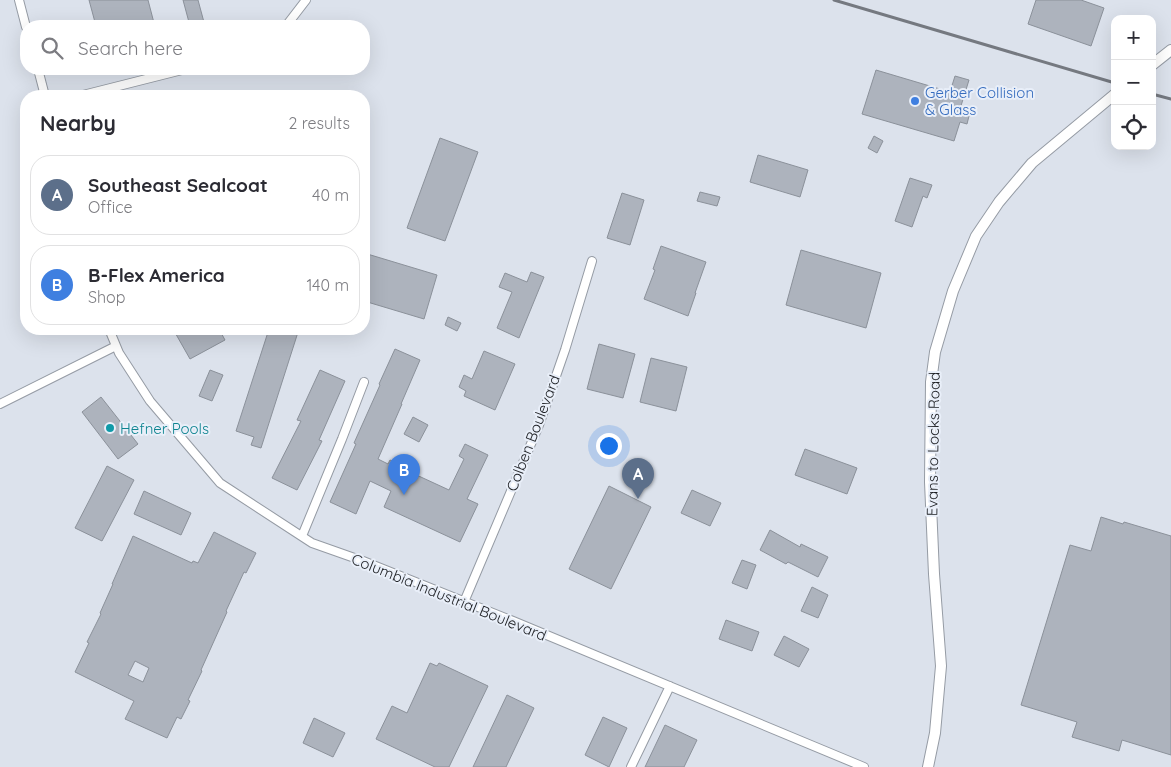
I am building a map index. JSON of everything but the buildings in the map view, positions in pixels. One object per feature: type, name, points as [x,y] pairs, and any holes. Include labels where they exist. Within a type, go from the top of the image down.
[{"type":"street","points":[[19,0],[24,20]]},
{"type":"street","points":[[291,20],[306,0]]},
{"type":"street","points":[[1156,62],[1171,50]]},
{"type":"street","points":[[40,75],[43,90]]},
{"type":"street","points":[[103,90],[162,75]]},
{"type":"street","name":"Evans to Locks Road","points":[[928,767],[935,733],[941,666],[930,482],[931,382],[935,352],[953,291],[976,236],[999,202],[1032,163],[1111,97]]},
{"type":"street","name":"Colben Boulevard","points":[[464,602],[538,426],[565,350],[592,261]]},
{"type":"street","name":"Columbia Industrial Boulevard","points":[[111,335],[119,353],[150,402],[220,483],[312,543],[363,561],[864,767]]},
{"type":"street","points":[[0,404],[116,346]]},
{"type":"street","points":[[302,536],[364,382]]},
{"type":"street","points":[[630,767],[670,686]]},
{"type":"railway","points":[[834,0],[1111,82]]},
{"type":"railway","points":[[1156,95],[1171,99]]},
{"type":"place","name":"Gerber Collision & Glass","points":[[915,101]]},
{"type":"place","name":"Hefner Pools","points":[[110,428]]},
{"type":"place","name":"B-Flex America","points":[[404,495]]},
{"type":"place","name":"Southeast Sealcoat","points":[[638,499]]}]
